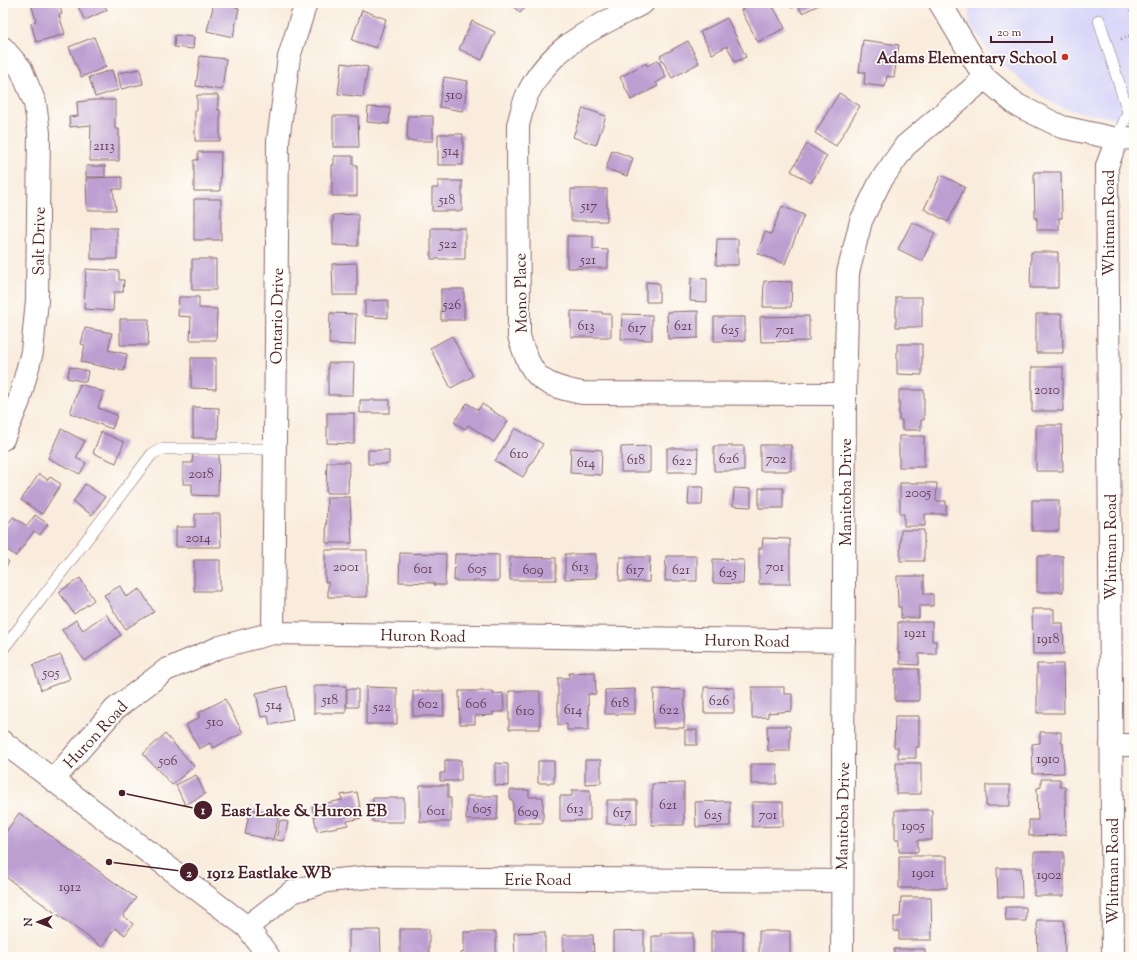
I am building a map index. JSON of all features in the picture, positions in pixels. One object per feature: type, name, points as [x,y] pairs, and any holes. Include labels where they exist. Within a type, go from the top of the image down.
[{"type":"street","name":"Ontario Drive","points":[[273,633],[278,141],[289,57],[306,3]]},
{"type":"street","name":"Mono Place","points":[[643,3],[571,41],[545,66],[528,94],[518,125],[519,336],[526,360],[536,376],[557,388],[582,393],[845,394]]},
{"type":"street","points":[[940,3],[985,78],[1017,105],[1062,127],[1125,139]]},
{"type":"street","name":"Salt Drive","points":[[3,48],[21,68],[35,103],[39,133],[37,300],[32,352],[19,402],[3,439]]},
{"type":"street","name":"Manitoba Drive","points":[[842,957],[845,394],[848,273],[861,221],[880,182],[904,146],[985,78]]},
{"type":"street","name":"Whitman Road","points":[[1113,957],[1107,166],[1125,139]]},
{"type":"street","name":"Huron Road","points":[[54,779],[115,709],[166,670],[220,647],[273,633],[844,641]]},
{"type":"street","points":[[3,742],[247,926],[269,957]]},
{"type":"street","points":[[1111,745],[1134,745]]},
{"type":"street","name":"Erie Road","points":[[247,926],[292,892],[327,881],[369,877],[842,881]]},
{"type":"lane","points":[[1099,20],[1128,112],[1125,139]]},
{"type":"lane","points":[[3,649],[152,454],[162,448],[275,449]]},
{"type":"path","points":[[1128,3],[1134,20]]},
{"type":"path","points":[[1119,40],[1134,34]]},
{"type":"shaded area","name":"Adams Elementary School","points":[[969,3],[1134,3],[1134,121],[1077,112],[1056,105],[1028,87],[986,48],[969,22]]},
{"type":"building","points":[[31,3],[59,3],[62,14],[59,15],[65,34],[36,42],[31,23],[36,21]]},
{"type":"building","points":[[76,3],[103,3],[107,10],[85,20]]},
{"type":"building","points":[[214,3],[226,3],[226,5],[239,8],[233,37],[207,31]]},
{"type":"building","points":[[510,3],[530,3],[520,13]]},
{"type":"building","points":[[755,3],[771,3],[785,28],[758,42],[741,10]]},
{"type":"building","points":[[789,3],[823,3],[802,13],[798,5],[792,8]]},
{"type":"building","points":[[362,10],[386,19],[376,48],[352,40]]},
{"type":"building","points":[[727,18],[746,57],[735,62],[727,46],[712,54],[700,32]]},
{"type":"building","points":[[472,21],[495,32],[482,60],[459,49]]},
{"type":"building","points":[[175,35],[194,37],[193,49],[174,47]]},
{"type":"building","points":[[94,37],[106,67],[81,77],[69,47]]},
{"type":"building","points":[[863,40],[899,45],[894,77],[887,76],[885,87],[864,84],[865,72],[859,72]]},
{"type":"building","points":[[688,41],[699,63],[672,78],[660,56]]},
{"type":"building","points":[[200,56],[226,59],[222,90],[196,86]]},
{"type":"building","points":[[658,60],[666,77],[656,83],[658,86],[631,100],[620,77],[646,63],[647,66]]},
{"type":"building","points":[[342,63],[368,67],[363,97],[338,94]]},
{"type":"building","points":[[140,69],[143,84],[121,89],[118,73]]},
{"type":"building","points":[[112,70],[118,90],[95,97],[89,77]]},
{"type":"building","points":[[444,77],[468,81],[463,111],[439,107]]},
{"type":"building","points":[[839,93],[860,106],[836,146],[815,133]]},
{"type":"building","points":[[197,95],[218,95],[218,110],[220,110],[220,141],[195,141],[195,111],[197,111]]},
{"type":"building","points":[[115,100],[115,129],[119,129],[119,161],[90,161],[91,125],[70,127],[69,117],[78,116],[77,102]]},
{"type":"building","points":[[368,107],[390,108],[389,124],[367,122]]},
{"type":"building","points":[[583,108],[606,116],[596,145],[573,137]]},
{"type":"building","points":[[333,116],[358,116],[359,147],[333,147]]},
{"type":"building","points":[[408,116],[433,116],[433,141],[407,141]]},
{"type":"building","points":[[438,134],[463,134],[463,165],[438,165]]},
{"type":"building","points":[[807,144],[827,156],[811,183],[791,171]]},
{"type":"building","points":[[612,150],[633,158],[627,176],[606,169]]},
{"type":"building","points":[[198,152],[221,152],[220,191],[194,191],[194,160],[198,160]]},
{"type":"building","points":[[334,156],[353,156],[353,165],[357,165],[357,196],[332,196],[332,165],[334,165]]},
{"type":"building","points":[[86,166],[105,166],[105,177],[86,177]]},
{"type":"building","points":[[1034,172],[1061,172],[1062,218],[1059,218],[1059,230],[1037,230],[1037,218],[1035,219]]},
{"type":"building","points":[[941,175],[965,187],[948,222],[924,209]]},
{"type":"building","points":[[122,177],[122,189],[113,189],[116,210],[87,210],[86,178]]},
{"type":"building","points":[[438,181],[462,181],[462,211],[432,211],[432,188],[438,188]]},
{"type":"building","points":[[571,189],[607,189],[607,221],[571,221]]},
{"type":"building","points":[[194,199],[221,199],[221,240],[194,240]]},
{"type":"building","points":[[782,206],[804,215],[785,264],[757,253],[765,232],[771,234]]},
{"type":"building","points":[[358,214],[358,246],[333,245],[333,215]]},
{"type":"building","points":[[912,222],[935,233],[922,261],[898,249]]},
{"type":"building","points":[[91,228],[117,228],[117,259],[91,259]]},
{"type":"building","points":[[431,228],[465,228],[465,259],[431,259]]},
{"type":"building","points":[[567,236],[593,236],[593,249],[608,250],[608,268],[567,268]]},
{"type":"building","points":[[717,239],[738,239],[738,265],[716,265]]},
{"type":"building","points":[[1031,252],[1058,252],[1058,288],[1030,288]]},
{"type":"building","points":[[192,259],[216,259],[216,290],[192,290]]},
{"type":"building","points":[[357,263],[357,295],[333,295],[332,264]]},
{"type":"building","points":[[86,269],[119,271],[119,280],[124,280],[123,292],[114,292],[113,311],[84,309]]},
{"type":"building","points":[[691,278],[707,279],[707,302],[690,301]]},
{"type":"building","points":[[764,281],[792,282],[791,307],[763,307]]},
{"type":"building","points":[[646,282],[659,283],[659,302],[646,302]]},
{"type":"building","points":[[441,289],[464,289],[464,320],[441,320]]},
{"type":"building","points":[[179,297],[199,297],[199,308],[217,309],[216,340],[190,340],[191,317],[178,316]]},
{"type":"building","points":[[896,297],[922,297],[922,327],[896,327]]},
{"type":"building","points":[[388,300],[388,318],[365,316],[365,301]]},
{"type":"building","points":[[571,311],[602,312],[602,314],[611,314],[611,337],[571,337]]},
{"type":"building","points":[[698,311],[698,338],[668,339],[667,312]]},
{"type":"building","points":[[330,313],[356,314],[355,345],[329,344]]},
{"type":"building","points":[[622,314],[652,315],[652,340],[621,339]]},
{"type":"building","points":[[1036,314],[1062,314],[1063,353],[1036,353]]},
{"type":"building","points":[[809,316],[809,341],[761,342],[760,317]]},
{"type":"building","points":[[714,317],[745,317],[745,341],[714,341]]},
{"type":"building","points":[[120,319],[149,319],[148,345],[120,345]]},
{"type":"building","points":[[85,328],[112,333],[108,350],[127,354],[124,371],[81,362],[85,345],[81,344]]},
{"type":"building","points":[[452,336],[473,376],[451,388],[430,348]]},
{"type":"building","points":[[897,344],[922,344],[922,375],[897,374]]},
{"type":"building","points":[[191,358],[216,358],[216,389],[191,388]]},
{"type":"building","points":[[328,363],[354,363],[353,395],[328,395]]},
{"type":"building","points":[[70,367],[88,371],[86,382],[67,378]]},
{"type":"building","points":[[1032,367],[1063,367],[1063,411],[1032,411]]},
{"type":"building","points":[[80,384],[104,392],[98,408],[117,415],[112,429],[70,413]]},
{"type":"building","points":[[899,390],[924,390],[924,420],[921,420],[921,430],[902,430],[902,420],[899,420]]},
{"type":"building","points":[[360,400],[390,400],[390,413],[360,413]]},
{"type":"building","points":[[467,403],[478,410],[482,404],[508,421],[494,442],[468,425],[465,429],[454,422]]},
{"type":"building","points":[[193,407],[219,408],[218,438],[193,438]]},
{"type":"building","points":[[327,413],[354,413],[354,444],[327,443]]},
{"type":"building","points":[[1036,425],[1062,425],[1063,471],[1036,471]]},
{"type":"building","points":[[515,428],[543,444],[523,477],[495,461]]},
{"type":"building","points":[[61,429],[85,441],[76,458],[86,463],[80,474],[48,458]]},
{"type":"building","points":[[101,432],[124,442],[116,463],[93,453]]},
{"type":"building","points":[[899,436],[924,436],[924,467],[899,467]]},
{"type":"building","points":[[760,445],[791,445],[791,471],[760,471]]},
{"type":"building","points":[[650,446],[650,472],[621,472],[621,447]]},
{"type":"building","points":[[714,446],[744,446],[744,471],[714,471]]},
{"type":"building","points":[[571,448],[602,450],[601,475],[570,473]]},
{"type":"building","points":[[667,448],[698,448],[697,472],[667,472]]},
{"type":"building","points":[[368,450],[389,450],[389,464],[368,464]]},
{"type":"building","points":[[193,452],[219,453],[218,496],[192,495],[192,484],[183,484],[183,463],[192,463]]},
{"type":"building","points":[[327,462],[349,462],[348,493],[326,493]]},
{"type":"building","points":[[39,474],[48,480],[50,477],[61,484],[42,514],[21,500]]},
{"type":"building","points":[[900,483],[937,483],[936,501],[946,501],[946,514],[925,514],[925,526],[904,526],[904,514],[900,514]]},
{"type":"building","points":[[85,484],[105,497],[92,515],[73,502]]},
{"type":"building","points":[[689,487],[703,487],[702,505],[688,505]]},
{"type":"building","points":[[734,488],[751,489],[751,507],[733,506]]},
{"type":"building","points":[[759,488],[783,488],[783,508],[759,508]]},
{"type":"building","points":[[327,497],[350,497],[352,543],[326,543]]},
{"type":"building","points":[[1032,500],[1059,500],[1059,531],[1032,531]]},
{"type":"building","points":[[195,514],[220,514],[221,547],[176,547],[176,527],[195,527]]},
{"type":"building","points":[[35,515],[48,524],[40,535],[34,531],[16,556],[3,547],[3,531],[13,517],[27,526]]},
{"type":"building","points":[[901,530],[924,530],[924,561],[900,561]]},
{"type":"building","points":[[763,538],[790,539],[790,584],[759,584],[759,548],[762,548]]},
{"type":"building","points":[[325,550],[367,550],[367,597],[328,597],[328,582],[325,582]]},
{"type":"building","points":[[400,553],[446,554],[445,585],[434,585],[434,583],[399,582]]},
{"type":"building","points":[[455,554],[499,555],[499,581],[454,581]]},
{"type":"building","points":[[565,554],[596,554],[596,578],[565,579]]},
{"type":"building","points":[[666,556],[697,556],[697,581],[665,581]]},
{"type":"building","points":[[1037,556],[1063,556],[1063,592],[1037,592]]},
{"type":"building","points":[[3,557],[9,562],[3,571]]},
{"type":"building","points":[[510,557],[556,558],[556,580],[510,580]]},
{"type":"building","points":[[620,557],[650,557],[649,582],[619,581]]},
{"type":"building","points":[[713,559],[744,560],[743,584],[713,583]]},
{"type":"building","points":[[194,560],[220,560],[220,591],[194,591]]},
{"type":"building","points":[[897,576],[924,576],[924,594],[933,594],[933,606],[919,606],[919,618],[901,618],[901,607],[898,607]]},
{"type":"building","points":[[80,578],[94,600],[74,614],[59,592]]},
{"type":"building","points":[[120,586],[126,597],[140,589],[154,612],[125,629],[104,595]]},
{"type":"building","points":[[1032,609],[1054,609],[1054,623],[1063,623],[1064,654],[1033,654]]},
{"type":"building","points":[[106,614],[121,635],[85,661],[62,630],[76,620],[83,630]]},
{"type":"building","points":[[898,622],[932,622],[932,641],[936,641],[936,654],[919,654],[919,665],[900,664],[900,653],[898,653]]},
{"type":"building","points":[[61,655],[70,679],[41,690],[33,665]]},
{"type":"building","points":[[1037,664],[1063,664],[1064,713],[1037,713]]},
{"type":"building","points":[[895,669],[919,669],[919,701],[895,701]]},
{"type":"building","points":[[595,672],[596,694],[588,694],[589,730],[567,730],[567,724],[558,725],[558,678],[569,678],[569,673]]},
{"type":"building","points":[[287,686],[293,720],[270,725],[268,716],[261,717],[256,693]]},
{"type":"building","points":[[314,686],[346,686],[346,713],[314,713]]},
{"type":"building","points":[[366,687],[397,688],[397,724],[366,724]]},
{"type":"building","points":[[704,687],[734,688],[734,713],[704,713]]},
{"type":"building","points":[[752,687],[784,687],[784,694],[792,694],[792,711],[768,713],[768,717],[752,718]]},
{"type":"building","points":[[347,689],[358,689],[358,707],[347,707]]},
{"type":"building","points":[[635,689],[635,714],[605,714],[605,690]]},
{"type":"building","points":[[654,689],[685,690],[684,728],[653,728]]},
{"type":"building","points":[[413,691],[443,691],[444,716],[413,716]]},
{"type":"building","points":[[459,691],[493,691],[493,694],[503,693],[504,712],[493,712],[493,715],[475,716],[475,724],[460,724]]},
{"type":"building","points":[[509,691],[540,691],[540,729],[509,729]]},
{"type":"building","points":[[225,699],[243,733],[213,748],[210,743],[199,749],[186,725],[200,717],[198,713]]},
{"type":"building","points":[[895,716],[919,716],[919,747],[916,747],[916,758],[898,758],[898,747],[894,747]]},
{"type":"building","points":[[767,726],[790,726],[790,751],[768,751]]},
{"type":"building","points":[[685,730],[697,730],[697,745],[685,745]]},
{"type":"building","points":[[1040,732],[1061,732],[1064,773],[1033,774],[1032,744],[1040,743]]},
{"type":"building","points":[[165,734],[194,766],[172,785],[143,754]]},
{"type":"building","points":[[445,760],[461,760],[461,781],[440,781],[440,773],[445,773]]},
{"type":"building","points":[[585,760],[601,760],[601,783],[585,784]]},
{"type":"building","points":[[538,761],[554,761],[554,783],[538,783]]},
{"type":"building","points":[[495,763],[508,764],[508,786],[495,785]]},
{"type":"building","points":[[896,763],[921,763],[921,794],[896,794]]},
{"type":"building","points":[[751,764],[777,764],[777,784],[751,784]]},
{"type":"building","points":[[196,775],[205,794],[185,805],[176,785]]},
{"type":"building","points":[[1041,779],[1060,779],[1060,787],[1065,787],[1066,835],[1029,836],[1029,820],[1038,820],[1037,788],[1041,787]]},
{"type":"building","points":[[684,783],[684,825],[652,825],[652,784]]},
{"type":"building","points":[[420,785],[448,785],[448,798],[451,798],[451,822],[420,822]]},
{"type":"building","points":[[986,785],[1010,785],[1010,806],[986,806]]},
{"type":"building","points":[[510,790],[529,790],[529,797],[543,797],[543,823],[513,823],[513,800],[510,800]]},
{"type":"building","points":[[572,790],[590,790],[590,820],[560,821],[560,796],[572,796]]},
{"type":"building","points":[[357,792],[362,818],[347,821],[348,825],[317,831],[312,806],[342,800],[341,795]]},
{"type":"building","points":[[467,796],[498,796],[497,820],[466,820]]},
{"type":"building","points":[[373,798],[404,798],[404,822],[373,822]]},
{"type":"building","points":[[607,800],[637,800],[637,824],[607,824]]},
{"type":"building","points":[[730,801],[730,826],[696,827],[695,802]]},
{"type":"building","points":[[752,802],[783,802],[783,826],[752,827]]},
{"type":"building","points":[[250,809],[279,815],[273,840],[245,834]]},
{"type":"building","points":[[895,810],[932,810],[932,840],[918,840],[918,852],[899,852],[899,840],[895,840]]},
{"type":"building","points":[[19,813],[136,898],[123,916],[133,924],[125,935],[115,928],[102,947],[3,875],[3,836]]},
{"type":"building","points":[[280,820],[288,822],[284,841],[276,840]]},
{"type":"building","points":[[1034,852],[1064,852],[1064,896],[1034,896]]},
{"type":"building","points":[[899,856],[947,856],[947,888],[899,888]]},
{"type":"building","points":[[997,868],[1021,868],[1022,897],[998,897]]},
{"type":"building","points":[[901,897],[931,897],[932,940],[899,940],[899,931],[894,931],[894,917],[900,917]]},
{"type":"building","points":[[1005,907],[1026,907],[1026,921],[1006,921]]},
{"type":"building","points":[[1037,920],[1064,920],[1065,955],[1038,956]]},
{"type":"building","points":[[400,929],[429,929],[429,954],[423,954],[423,957],[400,957]]},
{"type":"building","points":[[349,930],[380,930],[381,955],[349,955]]},
{"type":"building","points":[[644,931],[644,957],[613,957],[613,932]]},
{"type":"building","points":[[711,931],[743,931],[743,955],[711,955]]},
{"type":"building","points":[[759,931],[790,931],[790,956],[759,956]]},
{"type":"building","points":[[464,932],[496,932],[496,957],[461,957],[461,953],[464,952]]},
{"type":"building","points":[[545,932],[545,957],[515,957],[514,933]]},
{"type":"building","points":[[661,933],[693,933],[693,957],[662,957],[662,954],[652,954],[652,936],[661,936]]},
{"type":"building","points":[[563,935],[593,935],[594,957],[563,957]]},
{"type":"building","points":[[894,949],[925,949],[925,957],[894,957]]},
{"type":"place","name":"Adams Elementary School","points":[[1065,57]]},
{"type":"place","name":"East Lake & Huron EB","points":[[122,793]]},
{"type":"place","name":"1912 Eastlake WB","points":[[109,862]]}]
